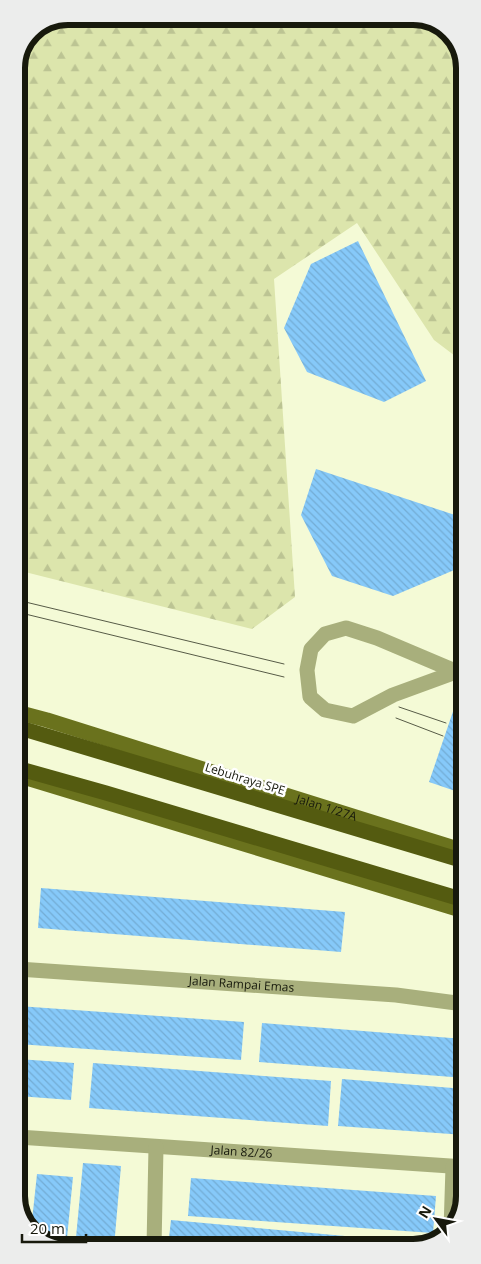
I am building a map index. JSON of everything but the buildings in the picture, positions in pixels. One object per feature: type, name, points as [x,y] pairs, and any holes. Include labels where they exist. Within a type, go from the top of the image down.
[{"type":"highway","name":"Lebuhraya SPE","points":[[25,729],[456,859]]},
{"type":"highway","points":[[25,770],[125,798],[456,898]]},
{"type":"main road","name":"Jalan 1/27A","points":[[25,714],[456,848]]},
{"type":"main road","points":[[25,777],[456,909]]},
{"type":"street","points":[[456,669],[346,628],[325,634],[320,639],[311,649],[307,670],[310,697],[325,710],[354,716],[393,694],[456,671]]},
{"type":"street","name":"Jalan Rampai Emas","points":[[25,969],[396,995],[456,1003]]},
{"type":"street","name":"Jalan 82/26","points":[[25,1138],[456,1167]]},
{"type":"street","points":[[154,1239],[156,1147]]},
{"type":"street","points":[[452,1213],[456,1188]]},
{"type":"green space","points":[[62,25],[416,25],[429,28],[441,36],[449,44],[455,57],[456,357],[434,340],[357,223],[274,279],[295,597],[252,629],[25,572],[25,65],[29,49],[34,42],[54,27]]},
{"type":"tram line","points":[[25,602],[284,664]]},
{"type":"tram line","points":[[25,614],[284,677]]},
{"type":"tram line","points":[[399,707],[446,723]]},
{"type":"tram line","points":[[396,718],[443,736]]}]
